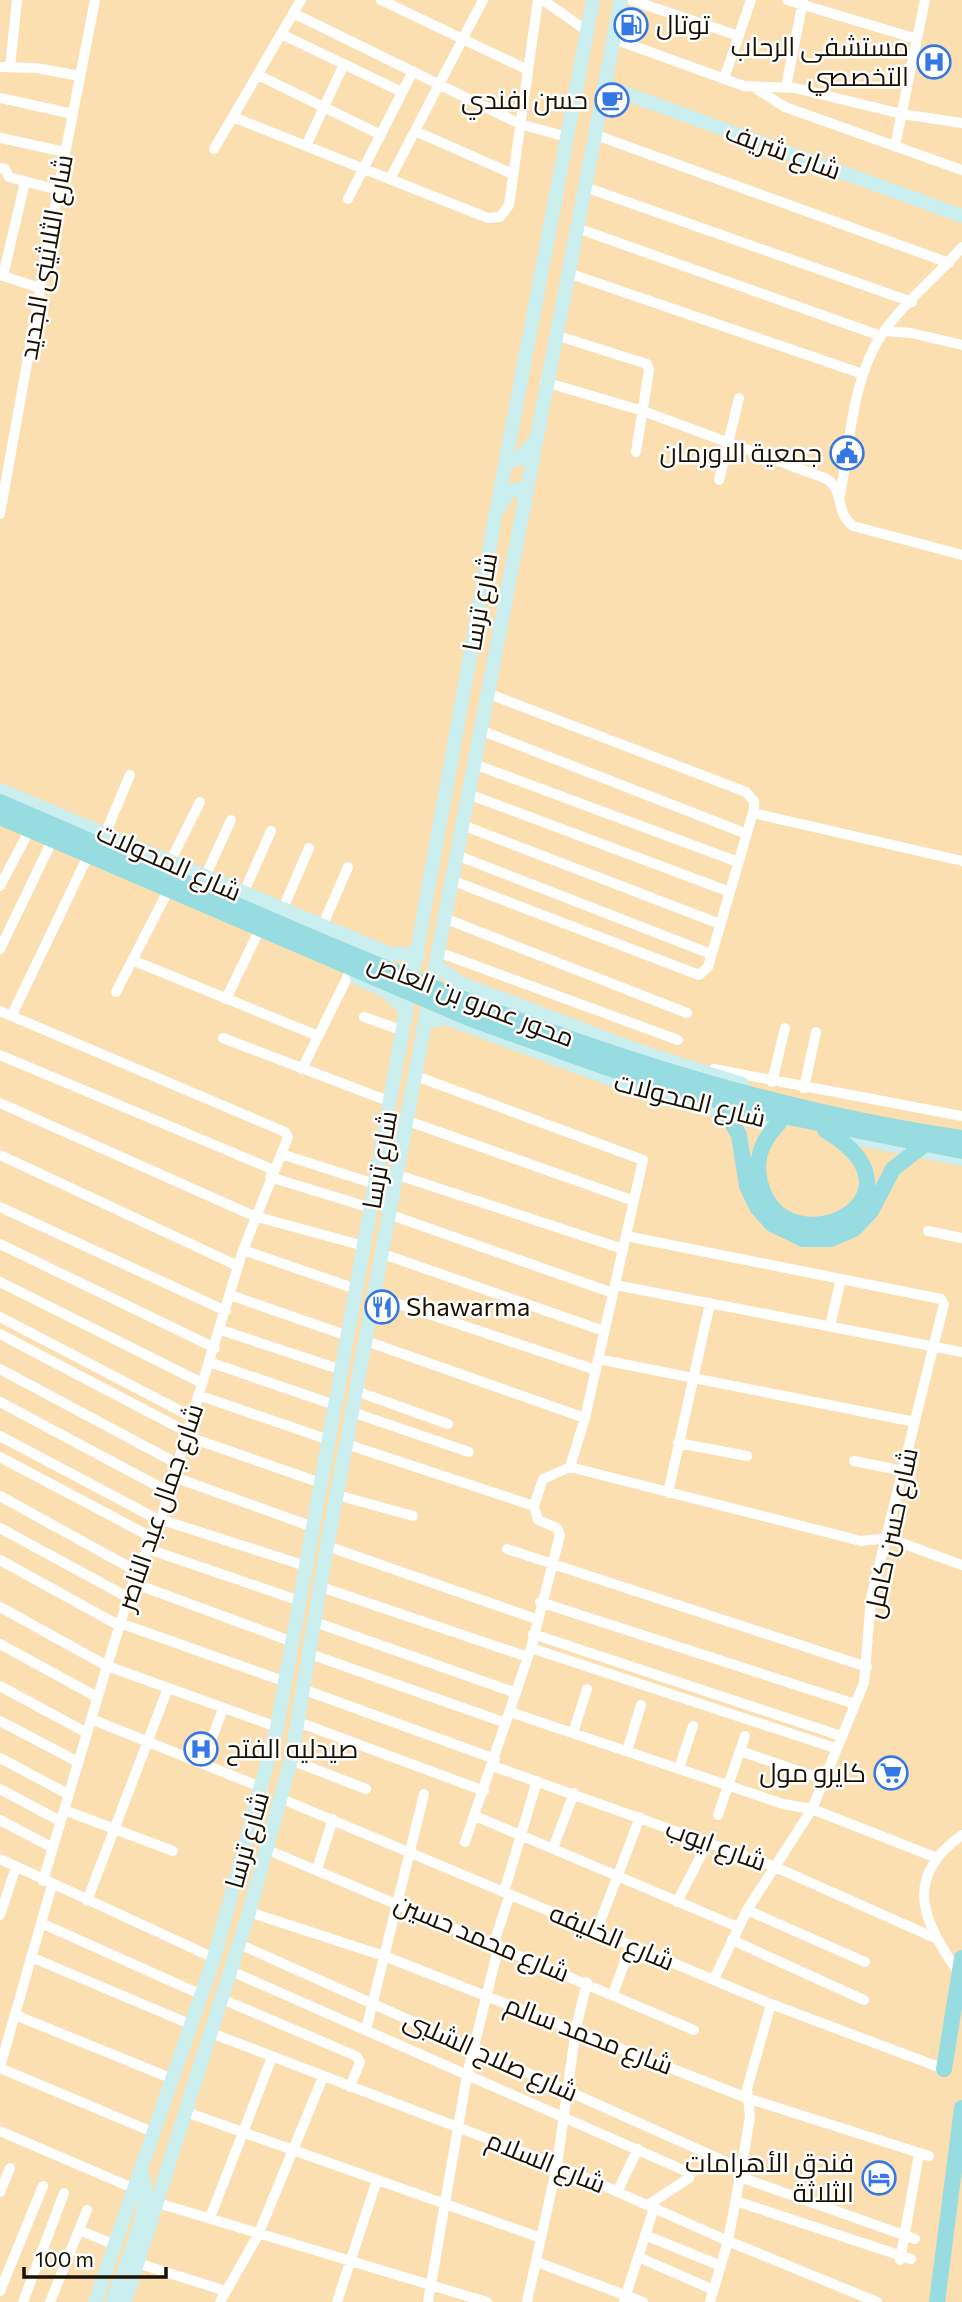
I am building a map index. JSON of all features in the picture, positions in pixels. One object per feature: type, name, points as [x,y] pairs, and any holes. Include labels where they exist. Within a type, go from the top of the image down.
[{"type":"main road","name":"شارع ترسا","points":[[95,2302],[214,1958],[233,1885],[256,1814],[277,1727],[506,455],[593,0]]},
{"type":"main road","name":"شارع ترسا","points":[[125,2302],[231,1971],[278,1815],[291,1760],[327,1546],[391,1215],[451,880],[621,0]]},
{"type":"main road","name":"شارع شريف","points":[[605,86],[962,216]]},
{"type":"main road","points":[[506,455],[513,460],[519,459],[537,438]]},
{"type":"main road","points":[[496,512],[512,490],[523,492],[526,502]]},
{"type":"main road","name":"شارع المحولات","points":[[0,790],[321,927],[390,954],[418,954]]},
{"type":"main road","name":"محور عمرو بن العاص","points":[[0,802],[393,970],[522,1022],[648,1066],[751,1095],[931,1139],[962,1152]]},
{"type":"main road","name":"شارع المحولات","points":[[0,819],[349,974],[395,997],[407,1010]]},
{"type":"main road","name":"محور عمرو بن العاص","points":[[0,819],[471,1019],[643,1080],[814,1124],[931,1139],[962,1134]]},
{"type":"main road","points":[[379,989],[393,976],[395,967],[390,954]]},
{"type":"main road","name":"شارع المحولات","points":[[437,958],[460,983],[676,1064],[843,1111],[962,1134]]},
{"type":"main road","points":[[450,1020],[447,1002],[460,983]]},
{"type":"main road","name":"شارع المحولات","points":[[426,1022],[438,1017],[450,1020],[664,1099],[962,1159]]},
{"type":"main road","points":[[726,1113],[739,1135],[747,1186],[757,1208],[782,1231],[803,1239],[831,1239],[854,1228],[871,1211],[893,1169],[931,1139]]},
{"type":"main road","points":[[779,1123],[768,1136],[758,1160],[759,1177],[764,1194],[773,1207],[792,1220],[807,1225],[829,1224],[846,1217],[859,1206],[866,1192],[867,1176],[857,1153],[814,1124]]},
{"type":"main road","points":[[256,1814],[264,1824],[271,1823],[278,1815]]},
{"type":"main road","points":[[233,1885],[240,1879],[249,1879],[256,1889]]},
{"type":"main road","points":[[944,2069],[961,1965]]},
{"type":"main road","points":[[937,2302],[962,2108]]},
{"type":"main road","points":[[112,2302],[146,2202],[146,2184],[141,2171]]},
{"type":"street","points":[[17,0],[5,67],[36,68],[80,76]]},
{"type":"street","name":"شارع الثلاثينى الجديد","points":[[0,514],[95,0]]},
{"type":"street","points":[[214,149],[301,0]]},
{"type":"street","points":[[380,0],[528,70]]},
{"type":"street","points":[[390,179],[483,0]]},
{"type":"street","points":[[233,117],[488,218],[500,217],[508,209],[538,0]]},
{"type":"street","points":[[543,0],[587,31]]},
{"type":"street","points":[[631,0],[739,36]]},
{"type":"street","points":[[724,79],[751,0]]},
{"type":"street","points":[[787,0],[803,2],[917,39]]},
{"type":"street","points":[[895,146],[925,0]]},
{"type":"street","points":[[786,88],[803,2]]},
{"type":"street","points":[[293,13],[520,124],[567,137]]},
{"type":"street","points":[[281,34],[402,92]]},
{"type":"street","points":[[614,38],[755,88],[785,107],[962,170]]},
{"type":"street","points":[[306,146],[344,64]]},
{"type":"street","points":[[348,199],[413,72]]},
{"type":"street","points":[[258,75],[381,135]]},
{"type":"street","points":[[755,88],[786,88],[902,114],[962,123]]},
{"type":"street","points":[[0,98],[73,114]]},
{"type":"street","points":[[415,131],[513,174]]},
{"type":"street","points":[[596,135],[948,263]]},
{"type":"street","points":[[1,138],[65,152]]},
{"type":"street","points":[[0,168],[5,169],[9,177],[58,190]]},
{"type":"street","points":[[25,182],[1,276],[40,288]]},
{"type":"street","points":[[585,187],[912,302]]},
{"type":"street","points":[[577,228],[883,333],[911,333],[962,345]]},
{"type":"street","points":[[840,497],[863,374],[883,333],[962,247]]},
{"type":"street","points":[[568,273],[863,374]]},
{"type":"street","points":[[555,335],[645,362],[649,370],[636,452]]},
{"type":"street","points":[[545,383],[643,411],[827,479],[836,486],[842,514],[853,526],[962,555]]},
{"type":"street","points":[[719,480],[739,398]]},
{"type":"street","points":[[451,880],[696,975],[706,970],[712,954],[753,813],[754,801],[746,792],[487,693]]},
{"type":"street","points":[[480,730],[747,834]]},
{"type":"street","points":[[474,764],[738,862]]},
{"type":"street","points":[[105,834],[130,775]]},
{"type":"street","points":[[468,794],[730,892]]},
{"type":"street","points":[[170,862],[200,802]]},
{"type":"street","points":[[753,813],[962,862]]},
{"type":"street","points":[[205,877],[231,820]]},
{"type":"street","points":[[462,825],[720,924]]},
{"type":"street","points":[[243,894],[271,831]]},
{"type":"street","points":[[0,886],[28,833]]},
{"type":"street","points":[[0,949],[51,843]]},
{"type":"street","points":[[282,911],[309,848]]},
{"type":"street","points":[[456,855],[712,954]]},
{"type":"street","points":[[0,1011],[12,1015],[87,858]]},
{"type":"street","points":[[321,927],[348,867]]},
{"type":"street","points":[[117,992],[167,893]]},
{"type":"street","points":[[444,918],[687,1013]]},
{"type":"street","points":[[226,999],[258,933]]},
{"type":"street","points":[[437,958],[678,1040]]},
{"type":"street","points":[[132,960],[318,1036]]},
{"type":"street","points":[[302,1069],[349,974]]},
{"type":"street","name":"شارع جمال عبد الناصر","points":[[0,2068],[41,1923],[60,1821],[97,1697],[133,1583],[161,1518],[254,1216],[288,1137],[285,1132],[12,1015]]},
{"type":"street","points":[[364,1017],[404,1031]]},
{"type":"street","points":[[772,1082],[785,1028]]},
{"type":"street","points":[[804,1088],[816,1032]]},
{"type":"street","points":[[223,1038],[391,1102]]},
{"type":"street","points":[[0,1055],[272,1174],[371,1209]]},
{"type":"street","points":[[676,1064],[962,1116]]},
{"type":"street","points":[[416,1076],[640,1157],[643,1163],[585,1418],[570,1467]]},
{"type":"street","points":[[0,1103],[254,1216],[364,1246]]},
{"type":"street","points":[[408,1121],[634,1201]]},
{"type":"street","points":[[281,1154],[375,1184]]},
{"type":"street","points":[[0,1155],[238,1266]]},
{"type":"street","points":[[398,1175],[623,1250]]},
{"type":"street","points":[[0,1207],[226,1311]]},
{"type":"street","points":[[391,1215],[614,1289],[710,1303],[962,1352]]},
{"type":"street","points":[[928,1231],[962,1238]]},
{"type":"street","points":[[626,1236],[841,1279],[830,1326]]},
{"type":"street","points":[[0,1244],[215,1348]]},
{"type":"street","points":[[243,1250],[356,1289]]},
{"type":"street","points":[[383,1254],[604,1331]]},
{"type":"street","name":"شارع حسن كامل","points":[[714,1979],[747,1910],[811,1809],[855,1704],[867,1667],[871,1598],[888,1538],[943,1300],[841,1279]]},
{"type":"street","points":[[0,1282],[202,1383]]},
{"type":"street","points":[[230,1295],[348,1336]]},
{"type":"street","points":[[375,1296],[597,1364],[692,1378],[915,1422]]},
{"type":"street","points":[[668,1493],[710,1303]]},
{"type":"street","points":[[0,1317],[192,1417]]},
{"type":"street","points":[[221,1330],[342,1370]]},
{"type":"street","points":[[0,1334],[187,1434],[321,1483]]},
{"type":"street","points":[[366,1341],[585,1418]]},
{"type":"street","points":[[209,1362],[335,1405]]},
{"type":"street","points":[[0,1369],[178,1464]]},
{"type":"street","points":[[356,1391],[448,1424]]},
{"type":"street","points":[[198,1395],[329,1440]]},
{"type":"street","points":[[0,1402],[169,1492]]},
{"type":"street","points":[[352,1412],[469,1452]]},
{"type":"street","points":[[0,1436],[161,1518],[306,1566]]},
{"type":"street","points":[[678,1443],[747,1456]]},
{"type":"street","points":[[346,1444],[534,1506]]},
{"type":"street","points":[[0,1457],[153,1538]]},
{"type":"street","points":[[854,1461],[904,1471]]},
{"type":"street","points":[[465,1842],[529,1652],[559,1531],[538,1520],[534,1506],[543,1479],[570,1467],[861,1541],[888,1538],[962,1565]]},
{"type":"street","points":[[174,1477],[313,1527]]},
{"type":"street","points":[[337,1495],[413,1516]]},
{"type":"street","points":[[0,1496],[138,1572]]},
{"type":"street","points":[[0,1528],[129,1598]]},
{"type":"street","points":[[327,1546],[536,1619]]},
{"type":"street","points":[[148,1549],[300,1601]]},
{"type":"street","points":[[507,1549],[867,1667]]},
{"type":"street","points":[[0,1560],[120,1624],[286,1682]]},
{"type":"street","points":[[133,1583],[293,1642]]},
{"type":"street","points":[[321,1587],[835,1748]]},
{"type":"street","points":[[540,1602],[855,1704]]},
{"type":"street","points":[[0,1607],[107,1665],[277,1727]]},
{"type":"street","points":[[315,1622],[516,1693]]},
{"type":"street","points":[[533,1634],[841,1736]]},
{"type":"street","points":[[0,1644],[97,1697]]},
{"type":"street","points":[[310,1654],[506,1723]]},
{"type":"street","points":[[0,1686],[87,1733]]},
{"type":"street","points":[[87,1901],[169,1688]]},
{"type":"street","points":[[573,1733],[587,1689]]},
{"type":"street","name":"شارع ايوب","points":[[304,1690],[537,1781],[773,1866],[935,1938]]},
{"type":"street","points":[[627,1751],[642,1705]]},
{"type":"street","points":[[202,1764],[223,1709]]},
{"type":"street","points":[[510,1712],[783,1804],[811,1809],[937,1858]]},
{"type":"street","points":[[91,1718],[262,1788]]},
{"type":"street","points":[[0,1721],[78,1762]]},
{"type":"street","points":[[298,1722],[484,1791]]},
{"type":"street","points":[[679,1768],[693,1726]]},
{"type":"street","points":[[718,1815],[745,1735]]},
{"type":"street","points":[[740,1751],[822,1779]]},
{"type":"street","points":[[0,1758],[68,1794]]},
{"type":"street","points":[[291,1760],[366,1789]]},
{"type":"street","points":[[428,2302],[467,2075],[520,1835],[537,1781]]},
{"type":"street","points":[[0,1789],[60,1821]]},
{"type":"street","points":[[553,1848],[573,1793]]},
{"type":"street","points":[[366,2030],[424,1794]]},
{"type":"street","name":"شارع الخليفه","points":[[282,1799],[771,2004],[944,2069]]},
{"type":"street","points":[[64,1810],[173,1851]]},
{"type":"street","points":[[475,1816],[738,1927]]},
{"type":"street","points":[[597,1930],[640,1817]]},
{"type":"street","points":[[317,1869],[333,1819]]},
{"type":"street","points":[[0,1820],[53,1848]]},
{"type":"street","points":[[961,1965],[935,1938],[927,1922],[923,1895],[930,1869],[937,1858],[962,1835]]},
{"type":"street","points":[[677,1902],[708,1842]]},
{"type":"street","name":"شارع محمد حسين","points":[[268,1850],[587,1982],[694,2030]]},
{"type":"street","points":[[0,1859],[214,1958]]},
{"type":"street","points":[[0,1915],[16,1867]]},
{"type":"street","points":[[747,1910],[865,1962]]},
{"type":"street","name":"شارع محمد سالم","points":[[249,1912],[384,1956],[576,2028],[747,2098],[924,2155],[910,2237]]},
{"type":"street","points":[[41,1923],[202,1995]]},
{"type":"street","points":[[732,1940],[864,2000]]},
{"type":"street","name":"شارع صلاح الشلبى","points":[[239,1944],[473,2047],[741,2173],[910,2237]]},
{"type":"street","points":[[613,1994],[631,1945]]},
{"type":"street","points":[[31,1958],[192,2025]]},
{"type":"street","points":[[231,1971],[688,2171],[691,2175],[651,2207],[625,2299]]},
{"type":"street","points":[[527,2302],[557,2165],[576,2028],[587,1982]]},
{"type":"street","points":[[222,1999],[356,2056],[359,2062],[350,2087]]},
{"type":"street","points":[[710,2302],[728,2241],[750,2117],[747,2098],[771,2004]]},
{"type":"street","points":[[15,2015],[173,2079]]},
{"type":"street","name":"شارع السلام","points":[[211,2033],[557,2165],[728,2241],[877,2302]]},
{"type":"street","points":[[210,2218],[272,2057]]},
{"type":"street","points":[[0,2068],[155,2133]]},
{"type":"street","points":[[220,2302],[258,2235],[323,2077]]},
{"type":"street","points":[[186,2112],[541,2238]]},
{"type":"street","points":[[0,2131],[135,2189]]},
{"type":"street","points":[[617,2192],[638,2149]]},
{"type":"street","points":[[0,2192],[10,2168]]},
{"type":"street","points":[[337,2302],[377,2180]]},
{"type":"street","points":[[0,2291],[43,2186]]},
{"type":"street","points":[[23,2302],[64,2193]]},
{"type":"street","points":[[736,2201],[904,2258],[910,2237]]},
{"type":"street","points":[[158,2203],[487,2302]]},
{"type":"street","points":[[50,2302],[87,2210]]},
{"type":"street","points":[[79,2230],[115,2245]]},
{"type":"street","points":[[645,2235],[720,2266]]},
{"type":"street","points":[[638,2258],[714,2290]]},
{"type":"street","points":[[537,2262],[625,2299],[643,2302]]},
{"type":"street","points":[[138,2263],[226,2291]]},
{"type":"place","name":"توتال","points":[[631,25]]},
{"type":"place","name":"مستشفى الرحاب التخصصي","points":[[934,62]]},
{"type":"place","name":"حسن افندي","points":[[612,100]]},
{"type":"place","name":"جمعية الاورمان","points":[[847,453]]},
{"type":"place","name":"Shawarma","points":[[382,1307]]},
{"type":"place","name":"صيدليه الفتح","points":[[201,1749]]},
{"type":"place","name":"كايرو مول","points":[[891,1773]]},
{"type":"place","name":"فندق الأهرامات الثلاثة","points":[[879,2178]]}]
